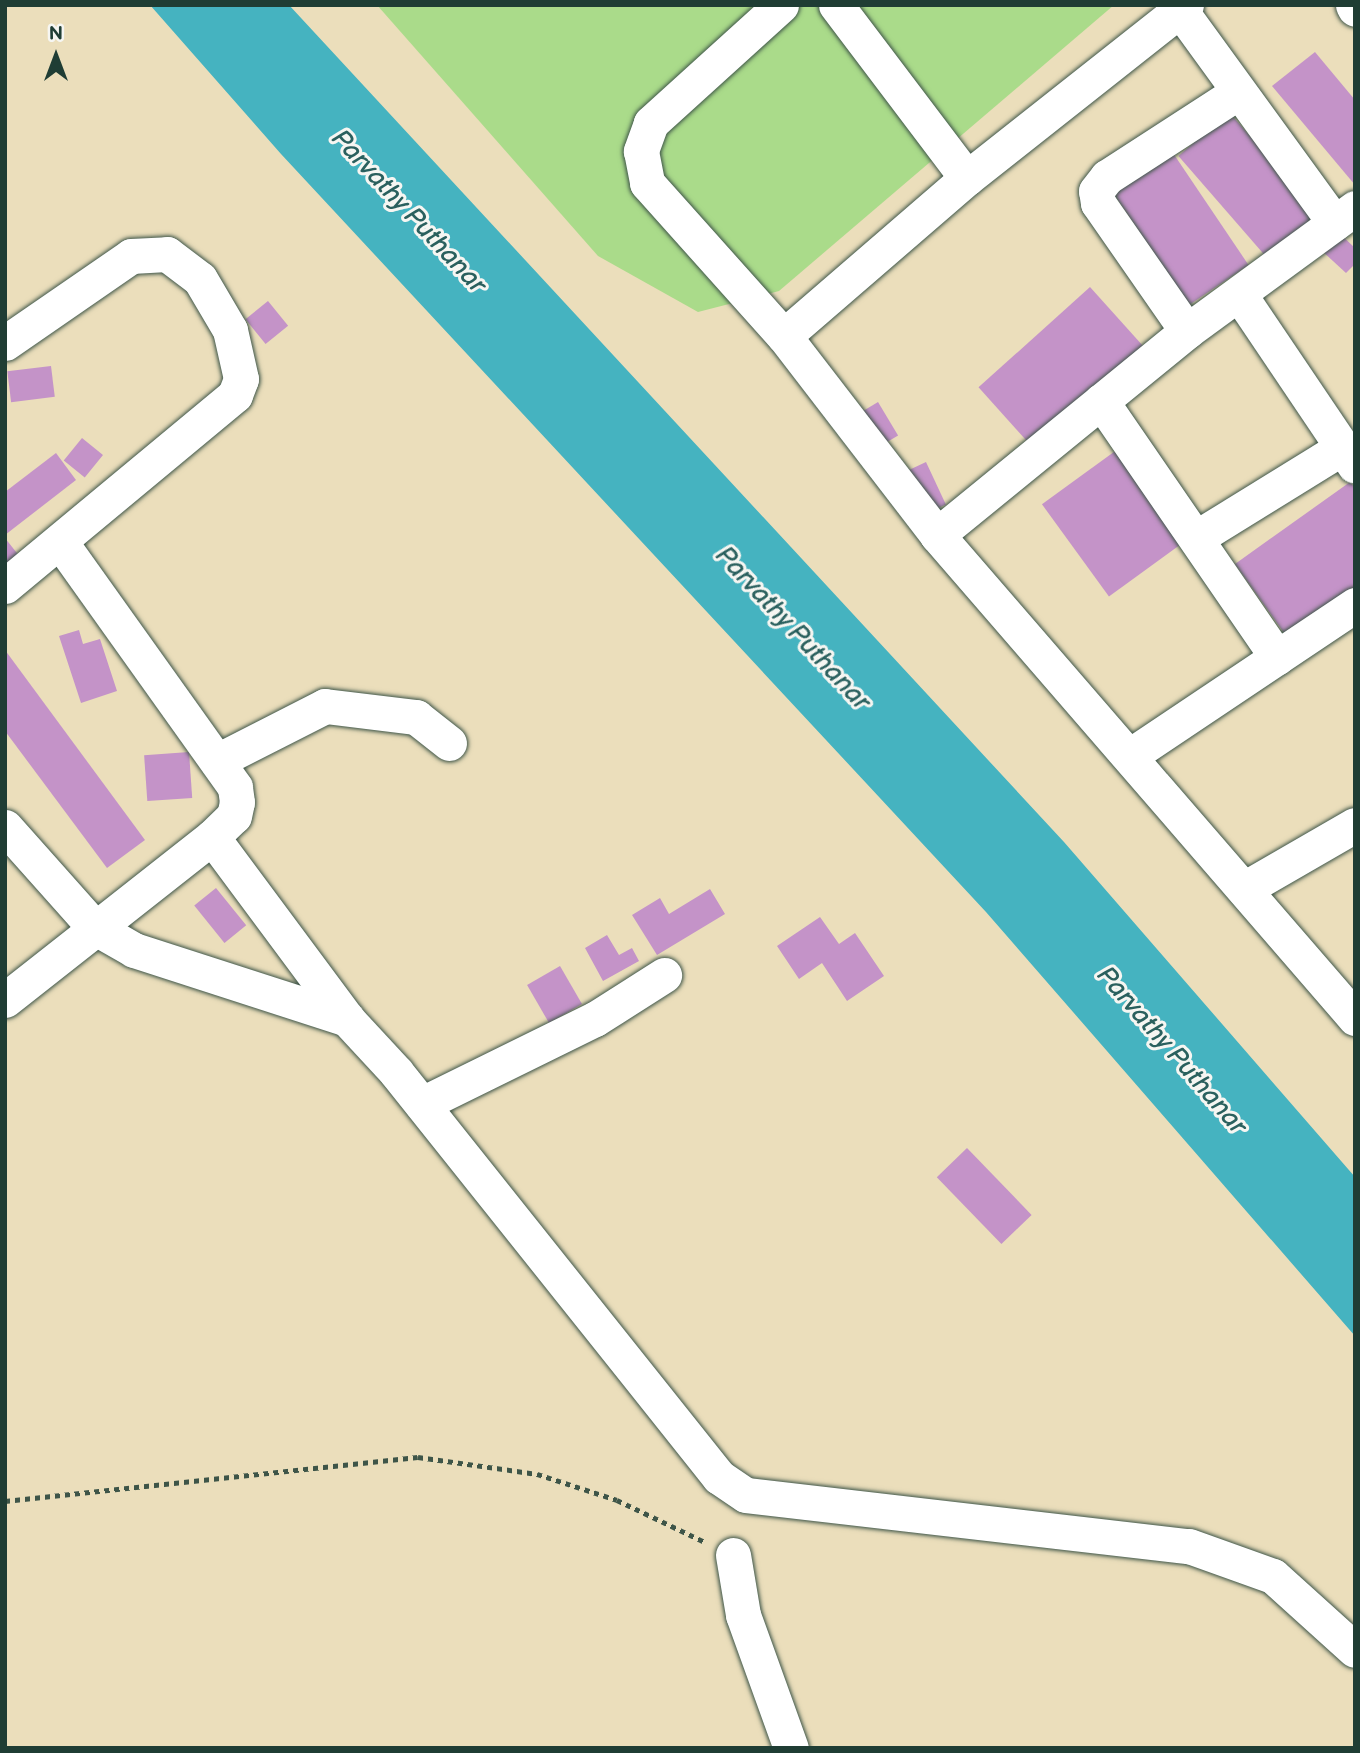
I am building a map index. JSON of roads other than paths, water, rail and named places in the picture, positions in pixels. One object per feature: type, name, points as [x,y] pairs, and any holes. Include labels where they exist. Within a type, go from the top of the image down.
[{"type":"street","points":[[781,5],[651,123],[640,151],[647,183],[784,336],[937,535],[1131,755],[1355,1018]]},
{"type":"street","points":[[836,5],[967,178]]},
{"type":"street","points":[[784,336],[967,178],[1183,8],[1237,93],[1345,215],[1188,331],[937,535]]},
{"type":"street","points":[[1188,331],[1098,203],[1096,191],[1107,177],[1237,93]]},
{"type":"street","points":[[5,344],[131,256],[167,254],[200,279],[230,330],[241,366],[235,395],[61,543],[5,586]]},
{"type":"street","points":[[1196,538],[1348,457],[1239,294]]},
{"type":"street","points":[[1101,401],[1277,657]]},
{"type":"street","points":[[5,1000],[94,927],[212,837],[234,816],[237,802],[235,787],[61,543]]},
{"type":"street","points":[[1131,755],[1355,605]]},
{"type":"street","points":[[217,761],[325,706],[416,716],[449,743]]},
{"type":"street","points":[[1244,889],[1355,824]]},
{"type":"street","points":[[5,827],[94,927],[134,950],[347,1019]]},
{"type":"street","points":[[212,837],[347,1019],[422,1104],[719,1477],[746,1495],[1189,1546],[1273,1576],[1355,1650]]},
{"type":"street","points":[[422,1104],[595,1019],[664,975]]},
{"type":"street","points":[[733,1555],[743,1615],[791,1748]]},
{"type":"water","name":"Parvathy Puthanar","points":[[150,5],[289,5],[1064,842],[1355,1177],[1355,1336],[986,912],[281,154]]}]
